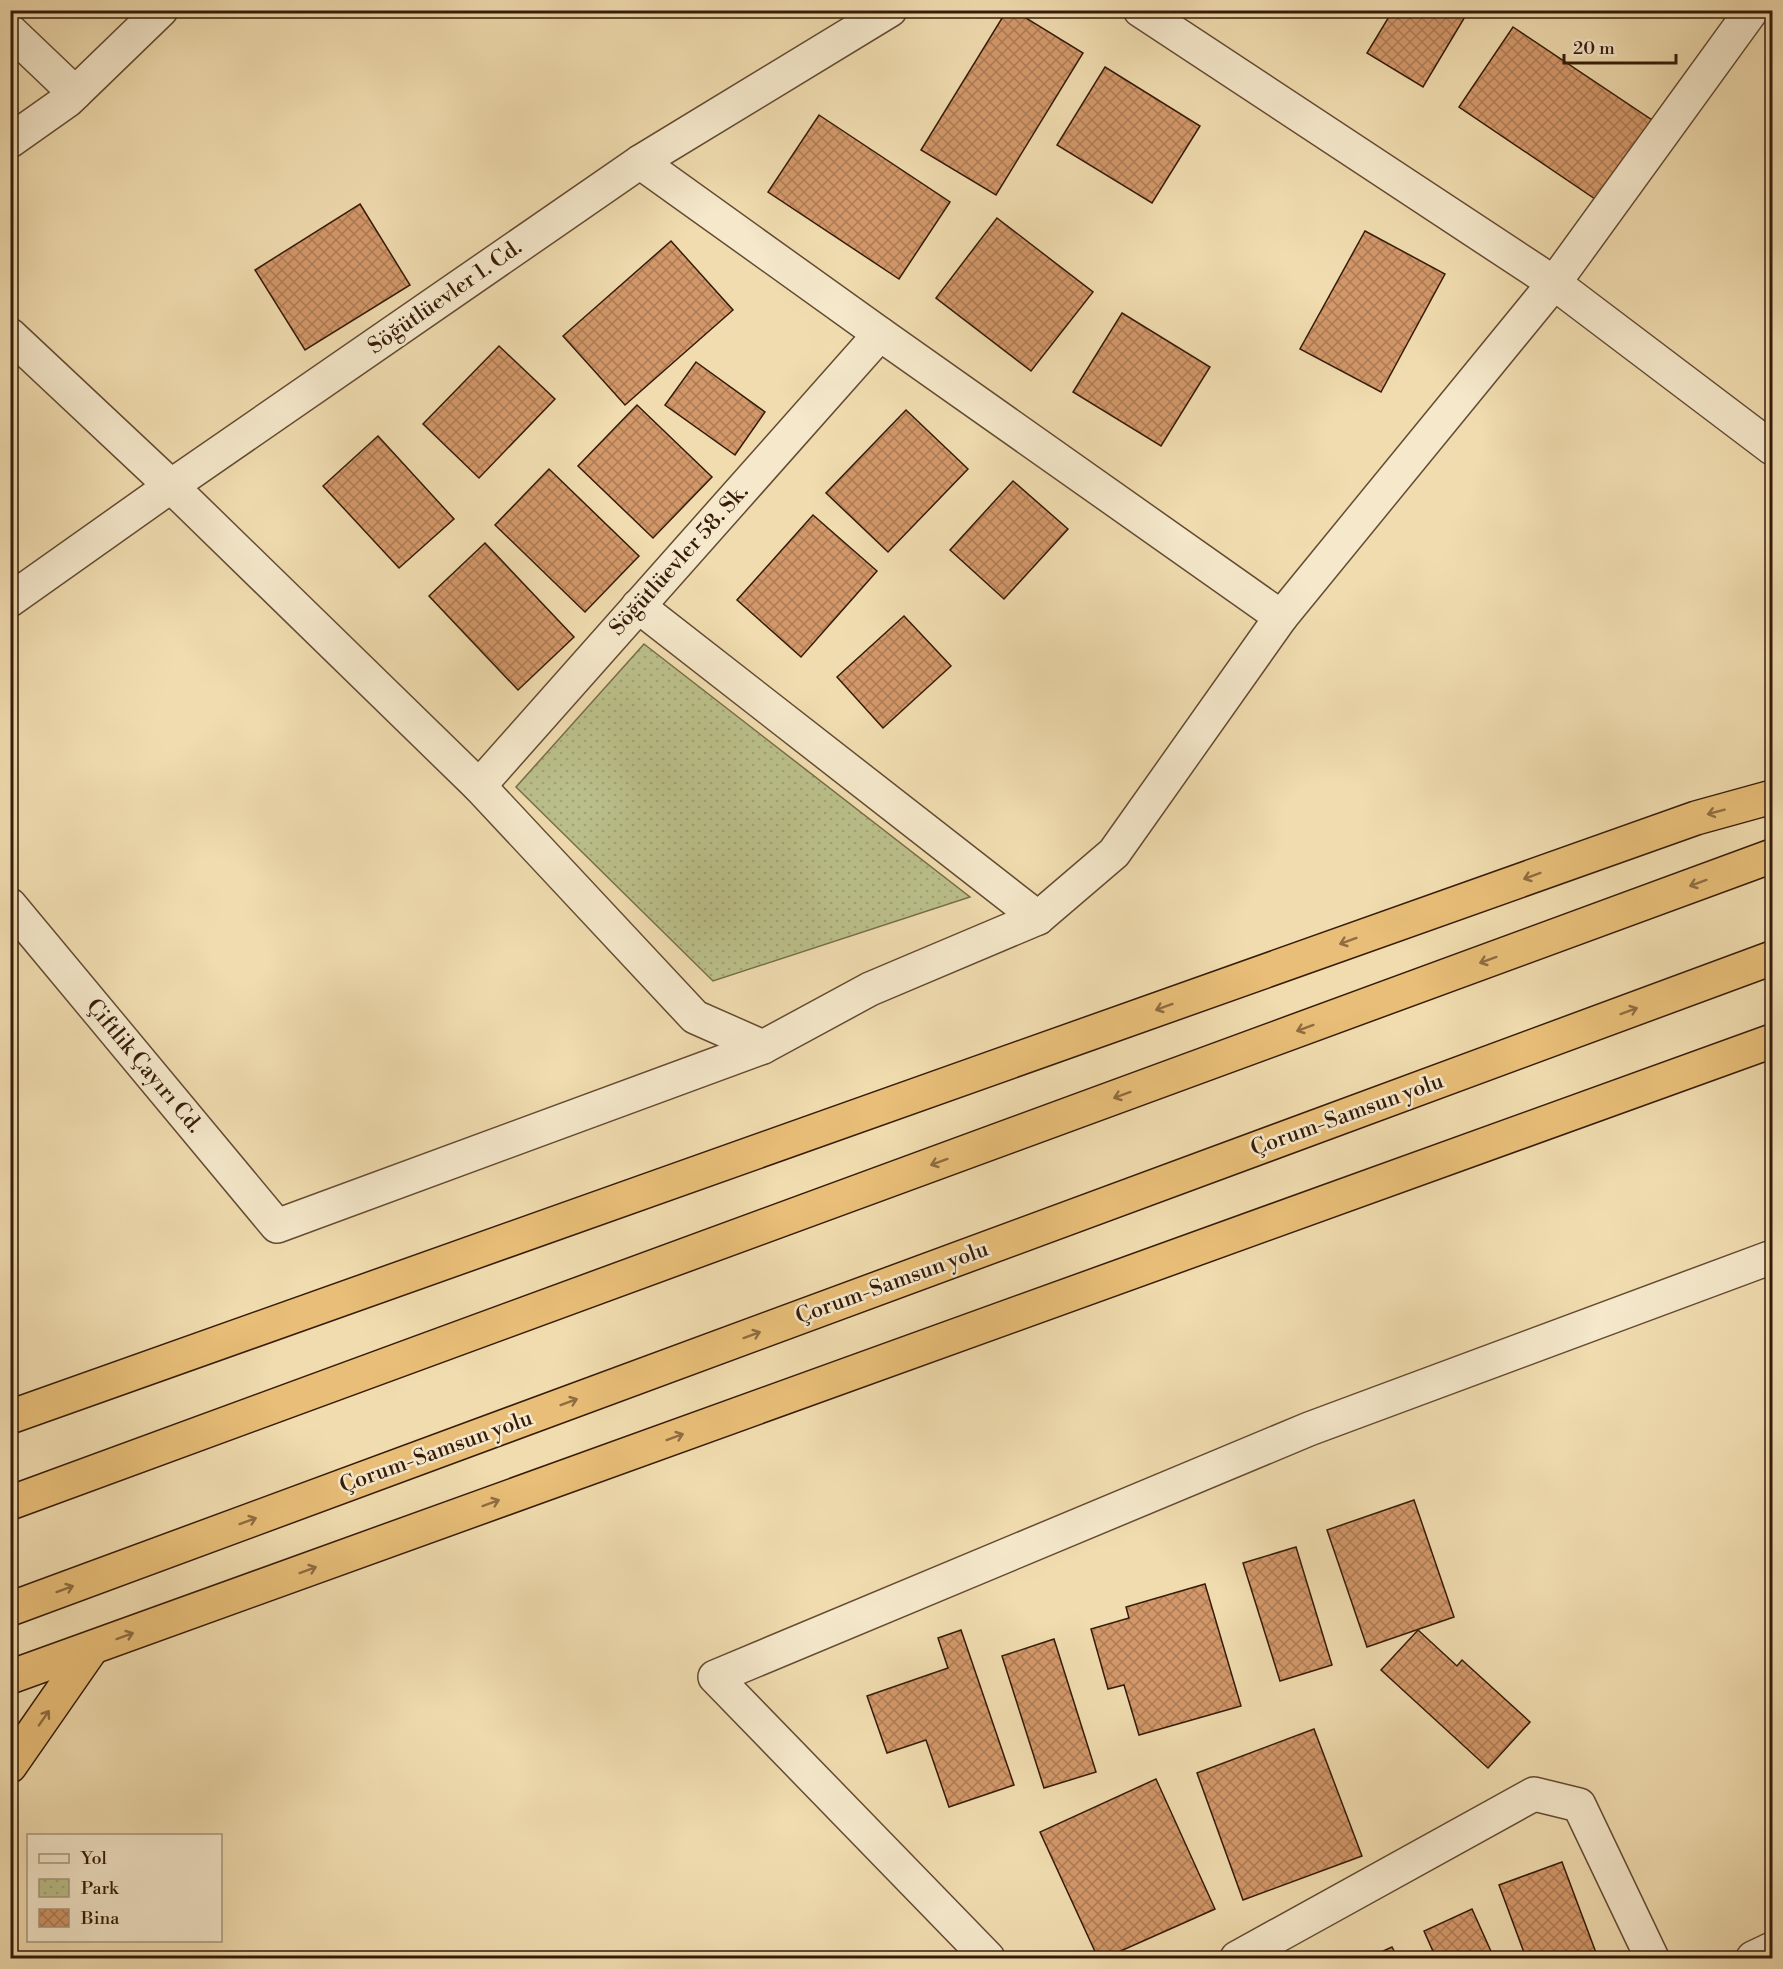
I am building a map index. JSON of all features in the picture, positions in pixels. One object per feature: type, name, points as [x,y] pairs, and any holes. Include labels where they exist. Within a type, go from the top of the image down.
[{"type":"highway","points":[[10,1418],[1696,818],[1773,797]]},
{"type":"highway","points":[[10,1503],[1773,856]]},
{"type":"highway","name":"Çorum-Samsun yolu","points":[[10,1609],[1773,958]]},
{"type":"highway","points":[[10,1677],[1773,1041]]},
{"type":"highway","points":[[10,1766],[92,1648]]},
{"type":"street","points":[[10,141],[68,100],[161,10]]},
{"type":"street","name":"Söğütlüevler 1. Cd.","points":[[10,600],[640,162],[890,10]]},
{"type":"street","points":[[1140,10],[1554,284],[1773,448]]},
{"type":"street","points":[[10,335],[171,486],[479,786],[695,1017],[763,1047],[870,989],[1038,918],[1114,853],[1281,617],[1554,284],[1752,10]]},
{"type":"street","points":[[10,31],[75,93]]},
{"type":"street","points":[[640,162],[1281,617]]},
{"type":"street","name":"Söğütlüevler 58. Sk.","points":[[479,786],[880,334]]},
{"type":"street","points":[[638,606],[1038,918]]},
{"type":"street","name":"Çiftlik Çayırı Cd.","points":[[10,905],[277,1226],[763,1047]]},
{"type":"street","points":[[988,1959],[715,1677],[1309,1429],[1773,1257]]},
{"type":"street","points":[[1237,1959],[1534,1794],[1579,1804],[1652,1959]]},
{"type":"street","points":[[1753,1959],[1773,1949]]},
{"type":"green space","points":[[644,644],[970,897],[713,981],[516,787]]},
{"type":"building","points":[[1007,10],[1013,10],[1083,53],[996,195],[921,150]]},
{"type":"building","points":[[1393,10],[1469,10],[1423,87],[1367,53]]},
{"type":"building","points":[[1513,27],[1652,120],[1598,201],[1459,107]]},
{"type":"building","points":[[1105,67],[1200,126],[1152,203],[1057,145]]},
{"type":"building","points":[[819,115],[950,202],[899,279],[768,192]]},
{"type":"building","points":[[360,204],[410,285],[305,350],[255,270]]},
{"type":"building","points":[[997,218],[1093,292],[1031,371],[936,298]]},
{"type":"building","points":[[1365,231],[1445,274],[1381,392],[1300,349]]},
{"type":"building","points":[[671,241],[733,310],[625,405],[563,336]]},
{"type":"building","points":[[1122,313],[1210,367],[1161,446],[1073,392]]},
{"type":"building","points":[[499,346],[555,399],[479,478],[423,424]]},
{"type":"building","points":[[696,362],[765,412],[735,455],[665,405]]},
{"type":"building","points":[[637,405],[712,477],[653,538],[578,466]]},
{"type":"building","points":[[906,410],[968,469],[888,552],[826,493]]},
{"type":"building","points":[[378,436],[454,519],[399,568],[323,486]]},
{"type":"building","points":[[549,469],[639,556],[585,612],[495,525]]},
{"type":"building","points":[[1013,481],[1068,529],[1004,599],[950,550]]},
{"type":"building","points":[[813,515],[877,571],[801,657],[737,600]]},
{"type":"building","points":[[485,543],[574,637],[518,690],[429,596]]},
{"type":"building","points":[[904,616],[951,666],[883,728],[837,677]]},
{"type":"building","points":[[1414,1500],[1454,1617],[1367,1647],[1327,1530]]},
{"type":"building","points":[[1296,1547],[1332,1665],[1280,1681],[1243,1563]]},
{"type":"building","points":[[1205,1584],[1241,1706],[1139,1735],[1124,1685],[1108,1689],[1091,1629],[1129,1618],[1126,1607]]},
{"type":"building","points":[[961,1630],[1014,1785],[949,1807],[926,1740],[887,1753],[867,1696],[948,1668],[938,1638]]},
{"type":"building","points":[[1418,1630],[1457,1666],[1462,1660],[1530,1722],[1488,1768],[1381,1670]]},
{"type":"building","points":[[1054,1639],[1096,1772],[1044,1788],[1002,1656]]},
{"type":"building","points":[[1314,1729],[1362,1856],[1243,1900],[1197,1773]]},
{"type":"building","points":[[1156,1779],[1215,1909],[1105,1958],[1098,1958],[1040,1832]]},
{"type":"building","points":[[1562,1862],[1598,1958],[1526,1958],[1499,1885]]},
{"type":"building","points":[[1472,1909],[1494,1958],[1436,1958],[1424,1931]]},
{"type":"building","points":[[1392,1947],[1398,1958],[1368,1958]]}]
